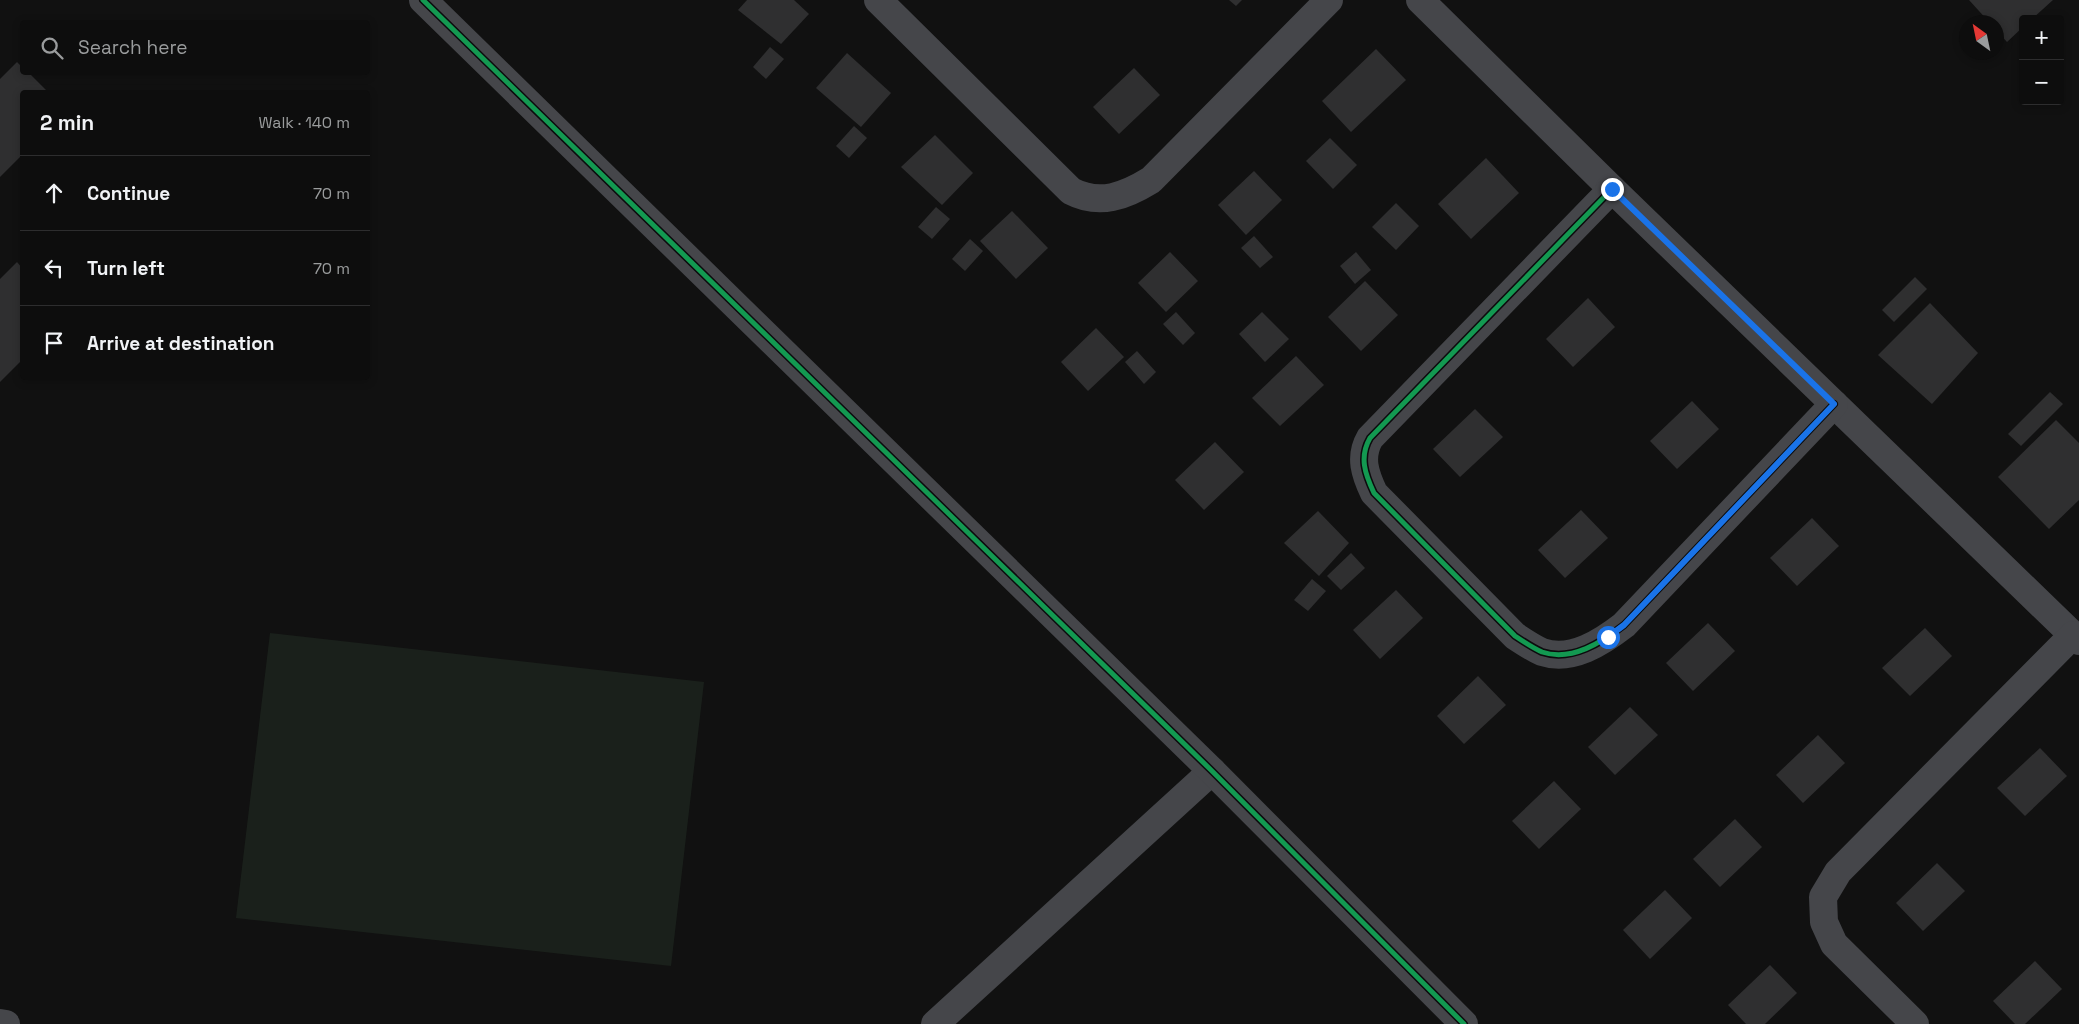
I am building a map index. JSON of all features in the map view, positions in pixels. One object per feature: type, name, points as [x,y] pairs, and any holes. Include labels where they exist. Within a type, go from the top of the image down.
[{"type":"street","points":[[422,0],[1212,771],[1464,1024]]},
{"type":"street","points":[[878,0],[1071,191],[1091,199],[1106,198],[1124,193],[1151,180],[1329,0]]},
{"type":"street","points":[[1420,0],[1612,189],[2076,638],[1838,872],[1823,897],[1824,922],[1834,944],[1915,1024]]},
{"type":"street","points":[[1612,189],[1370,438],[1364,447],[1363,462],[1374,493],[1515,636],[1544,652],[1564,655],[1596,645],[1608,637],[1624,625],[1834,404]]},
{"type":"street","points":[[935,1024],[1212,771]]},
{"type":"street","points":[[0,1023],[6,1024]]},
{"type":"shaded area","points":[[270,633],[704,682],[671,966],[236,918]]},
{"type":"building","points":[[747,0],[794,0],[809,14],[781,44],[738,10]]},
{"type":"building","points":[[1229,0],[1242,0],[1236,6]]},
{"type":"building","points":[[1969,0],[2053,0],[2036,15],[2019,15],[2019,31],[2007,42],[2004,39],[2004,15],[1983,15]]},
{"type":"building","points":[[770,47],[784,59],[766,79],[753,67]]},
{"type":"building","points":[[1376,49],[1406,80],[1351,132],[1322,101]]},
{"type":"building","points":[[847,53],[891,93],[861,127],[816,88]]},
{"type":"building","points":[[17,62],[20,65],[20,75],[31,75],[46,90],[20,90],[20,157],[0,177],[0,79]]},
{"type":"building","points":[[1134,68],[1160,95],[1119,134],[1093,107]]},
{"type":"building","points":[[854,126],[867,138],[849,158],[836,146]]},
{"type":"building","points":[[935,135],[973,173],[942,205],[901,167]]},
{"type":"building","points":[[1330,138],[1357,165],[1333,189],[1306,161]]},
{"type":"building","points":[[1486,158],[1519,193],[1471,239],[1438,204]]},
{"type":"building","points":[[1254,171],[1282,200],[1246,235],[1218,205]]},
{"type":"building","points":[[1396,203],[1419,226],[1396,250],[1372,227]]},
{"type":"building","points":[[936,207],[950,219],[932,239],[918,227]]},
{"type":"building","points":[[1012,211],[1048,248],[1016,279],[980,241]]},
{"type":"building","points":[[1254,236],[1273,257],[1260,268],[1241,248]]},
{"type":"building","points":[[970,239],[983,251],[965,271],[952,259]]},
{"type":"building","points":[[1170,252],[1198,281],[1166,312],[1138,283]]},
{"type":"building","points":[[1356,252],[1371,270],[1355,284],[1340,266]]},
{"type":"building","points":[[17,262],[20,266],[20,362],[0,382],[0,279]]},
{"type":"building","points":[[1915,277],[1927,289],[1894,322],[1882,310]]},
{"type":"building","points":[[1365,281],[1398,315],[1361,351],[1328,317]]},
{"type":"building","points":[[1588,298],[1615,327],[1573,367],[1546,339]]},
{"type":"building","points":[[1930,303],[1978,353],[1932,404],[1878,355]]},
{"type":"building","points":[[1176,312],[1195,333],[1183,345],[1163,324]]},
{"type":"building","points":[[1262,312],[1289,339],[1265,362],[1239,334]]},
{"type":"building","points":[[1096,328],[1124,357],[1088,391],[1061,362]]},
{"type":"building","points":[[1137,351],[1156,372],[1144,384],[1125,362]]},
{"type":"building","points":[[1296,356],[1324,385],[1280,426],[1252,398]]},
{"type":"building","points":[[2050,392],[2063,404],[2021,446],[2008,434]]},
{"type":"building","points":[[1692,401],[1719,429],[1677,469],[1650,441]]},
{"type":"building","points":[[1475,409],[1503,437],[1460,477],[1433,449]]},
{"type":"building","points":[[2056,420],[2079,443],[2079,500],[2049,529],[1998,477]]},
{"type":"building","points":[[1215,442],[1244,472],[1204,510],[1175,480]]},
{"type":"building","points":[[1581,510],[1608,538],[1565,578],[1538,550]]},
{"type":"building","points":[[1318,511],[1349,543],[1319,576],[1284,543]]},
{"type":"building","points":[[1812,518],[1839,546],[1797,586],[1770,558]]},
{"type":"building","points":[[1351,553],[1365,568],[1341,590],[1327,576]]},
{"type":"building","points":[[1312,579],[1326,591],[1308,611],[1294,600]]},
{"type":"building","points":[[1396,590],[1423,618],[1380,659],[1353,630]]},
{"type":"building","points":[[1708,623],[1735,651],[1693,691],[1666,663]]},
{"type":"building","points":[[1925,628],[1952,656],[1910,696],[1882,668]]},
{"type":"building","points":[[1478,676],[1506,705],[1464,744],[1437,716]]},
{"type":"building","points":[[1630,707],[1658,735],[1615,775],[1588,747]]},
{"type":"building","points":[[1818,735],[1845,763],[1803,803],[1776,775]]},
{"type":"building","points":[[2040,748],[2067,776],[2025,816],[1997,788]]},
{"type":"building","points":[[1554,781],[1581,809],[1539,849],[1512,821]]},
{"type":"building","points":[[1735,819],[1762,847],[1720,887],[1693,859]]},
{"type":"building","points":[[1937,863],[1965,891],[1923,931],[1896,903]]},
{"type":"building","points":[[1665,890],[1692,918],[1650,959],[1623,930]]},
{"type":"building","points":[[2035,961],[2062,989],[2025,1024],[2015,1024],[1993,1001]]},
{"type":"building","points":[[1770,965],[1797,993],[1765,1024],[1746,1024],[1728,1005]]},
{"type":"cycle path","points":[[423,0],[1212,771],[1464,1024]]},
{"type":"cycle path","points":[[1612,189],[1370,438],[1365,452],[1366,472],[1374,493],[1515,636],[1542,652],[1564,654],[1586,649],[1624,625],[1834,404]]},
{"type":"route","points":[[1608,637],[1624,625],[1834,404],[1612,189]]}]
